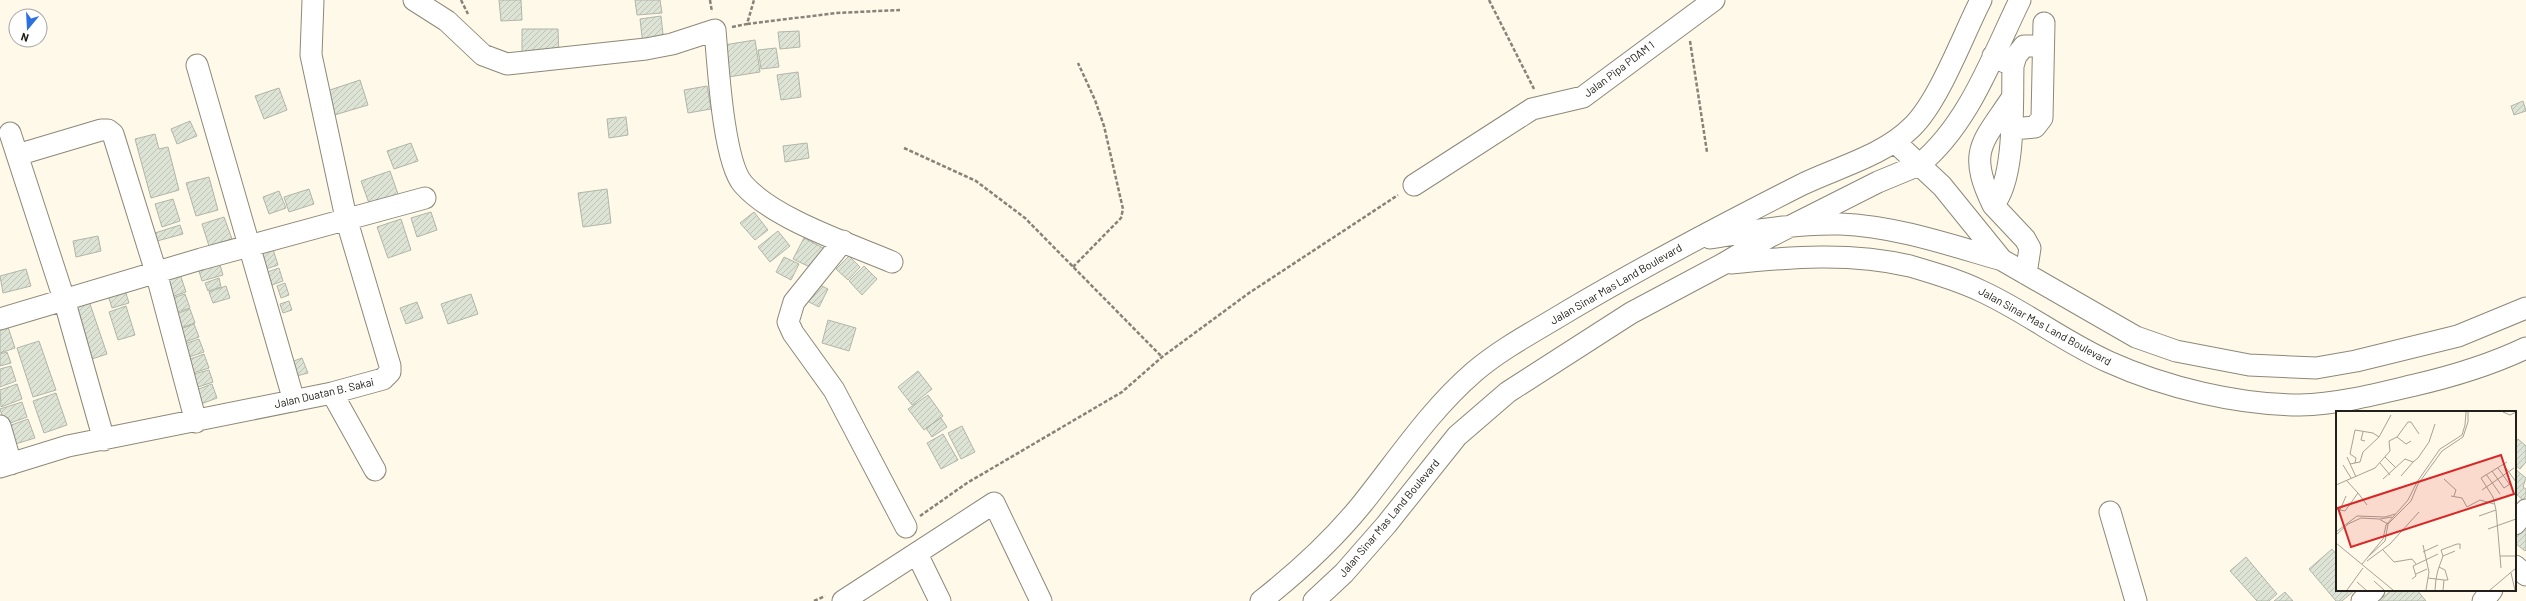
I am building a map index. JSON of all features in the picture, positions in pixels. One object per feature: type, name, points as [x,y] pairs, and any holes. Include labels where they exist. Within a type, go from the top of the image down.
[{"type":"street","name":"Jalan Duatan B. Sakai","points":[[6,466],[68,446],[196,422],[332,393],[383,379],[390,372],[390,366],[346,218],[311,55],[313,0]]},
{"type":"street","points":[[414,0],[447,21],[483,55],[507,64],[646,49],[672,44],[715,30],[719,76],[729,147],[742,183],[759,199],[783,213],[892,262]]},
{"type":"street","name":"Jalan Pipa PDAM 1","points":[[1414,185],[1532,109],[1583,97],[1714,0]]},
{"type":"street","name":"Jalan Sinar Mas Land Boulevard","points":[[1261,601],[1296,574],[1333,539],[1416,433],[1475,372],[1561,315],[1636,270],[1816,177],[1896,142],[1914,125],[1932,101],[1981,0]]},
{"type":"street","name":"Jalan Sinar Mas Land Boulevard","points":[[1314,601],[1344,573],[1386,525],[1457,436],[1508,392],[1631,313],[1723,264],[1791,225],[1918,165],[1950,135],[1967,108],[2020,0]]},
{"type":"street","points":[[2012,129],[2034,127],[2042,118],[2044,23]]},
{"type":"street","points":[[1992,205],[2000,197],[2004,184],[2012,129],[2013,66],[2016,56],[2024,46],[2043,46]]},
{"type":"street","points":[[1993,56],[2013,66]]},
{"type":"street","points":[[197,65],[248,246],[294,401]]},
{"type":"street","points":[[2012,98],[1984,140],[1978,162],[1981,180],[1992,205],[2025,239],[2030,248],[2026,274]]},
{"type":"street","points":[[17,155],[101,130],[108,130],[113,134],[156,272],[196,422]]},
{"type":"street","points":[[10,133],[64,299],[104,440]]},
{"type":"street","points":[[1896,142],[1918,165],[1942,186],[2002,260]]},
{"type":"street","points":[[0,319],[156,272],[346,218],[425,198]]},
{"type":"street","points":[[1694,240],[1791,225],[1841,224],[1915,236],[2002,260],[2136,337],[2176,350],[2249,365],[2284,368],[2316,368],[2356,362],[2458,336],[2524,314]]},
{"type":"street","points":[[1909,266],[1915,236]]},
{"type":"street","points":[[843,241],[794,302],[788,322],[793,333],[834,390],[906,527]]},
{"type":"street","name":"Jalan Sinar Mas Land Boulevard","points":[[1723,264],[1783,258],[1844,257],[1909,266],[1980,290],[2108,362],[2153,380],[2206,393],[2260,402],[2300,405],[2342,401],[2474,370],[2526,348]]},
{"type":"street","points":[[332,393],[375,470]]},
{"type":"street","points":[[0,426],[6,466]]},
{"type":"street","points":[[843,601],[994,503],[1041,601]]},
{"type":"street","points":[[2516,523],[2526,510]]},
{"type":"street","points":[[2110,512],[2136,601]]},
{"type":"street","points":[[917,554],[940,601]]},
{"type":"street","points":[[2516,567],[2526,575]]},
{"type":"street","points":[[2362,601],[2373,591]]},
{"type":"street","points":[[2482,601],[2491,591]]},
{"type":"path","points":[[747,24],[754,0]]},
{"type":"path","points":[[1489,0],[1543,106]]},
{"type":"path","points":[[715,30],[747,24],[836,12],[900,10]]},
{"type":"path","points":[[1687,19],[1707,152]]},
{"type":"path","points":[[1073,267],[1121,218],[1123,209],[1104,126],[1095,100],[1078,63]]},
{"type":"path","points":[[904,148],[976,182],[1025,218],[1162,357]]},
{"type":"path","points":[[906,527],[967,484],[1122,392],[1162,357],[1249,293],[1414,185]]},
{"type":"building","points":[[499,0],[521,0],[522,20],[501,21]]},
{"type":"building","points":[[635,0],[660,0],[662,13],[637,15]]},
{"type":"building","points":[[661,16],[664,43],[643,45],[640,19]]},
{"type":"building","points":[[522,29],[558,29],[559,58],[522,59]]},
{"type":"building","points":[[799,31],[800,47],[780,49],[778,32]]},
{"type":"building","points":[[755,40],[760,72],[728,77],[724,45]]},
{"type":"building","points":[[776,48],[779,67],[761,69],[758,50]]},
{"type":"building","points":[[798,72],[801,97],[781,100],[777,75]]},
{"type":"building","points":[[360,80],[368,105],[331,116],[324,92]]},
{"type":"building","points":[[707,86],[711,109],[688,113],[684,90]]},
{"type":"building","points":[[279,88],[287,110],[264,119],[255,96]]},
{"type":"building","points":[[2523,101],[2526,111],[2514,115],[2511,106]]},
{"type":"building","points":[[626,117],[628,135],[609,138],[607,119]]},
{"type":"building","points":[[190,121],[197,136],[177,144],[171,129]]},
{"type":"building","points":[[155,134],[159,149],[168,147],[179,190],[151,198],[135,139]]},
{"type":"building","points":[[411,143],[418,161],[394,169],[387,151]]},
{"type":"building","points":[[807,143],[809,158],[785,162],[783,146]]},
{"type":"building","points":[[390,171],[399,197],[370,206],[361,181]]},
{"type":"building","points":[[209,177],[218,210],[196,216],[186,183]]},
{"type":"building","points":[[309,189],[314,204],[289,212],[284,197]]},
{"type":"building","points":[[607,189],[611,223],[583,227],[578,193]]},
{"type":"building","points":[[279,191],[286,208],[269,214],[263,197]]},
{"type":"building","points":[[173,199],[180,221],[162,227],[155,204]]},
{"type":"building","points":[[431,212],[437,230],[417,237],[411,218]]},
{"type":"building","points":[[754,212],[768,230],[755,240],[740,223]]},
{"type":"building","points":[[224,217],[232,239],[209,246],[202,224]]},
{"type":"building","points":[[401,219],[411,250],[388,258],[377,227]]},
{"type":"building","points":[[180,225],[183,234],[157,241],[155,233]]},
{"type":"building","points":[[778,231],[790,246],[770,262],[758,247]]},
{"type":"building","points":[[98,236],[101,251],[76,257],[73,241]]},
{"type":"building","points":[[804,238],[823,248],[812,268],[793,259]]},
{"type":"building","points":[[272,246],[278,265],[263,270],[256,252]]},
{"type":"building","points":[[849,256],[860,267],[848,280],[836,269]]},
{"type":"building","points":[[784,257],[799,264],[791,280],[776,272]]},
{"type":"building","points":[[220,265],[223,275],[202,281],[199,271]]},
{"type":"building","points":[[864,266],[877,279],[862,295],[849,281]]},
{"type":"building","points":[[279,268],[283,281],[269,286],[264,273]]},
{"type":"building","points":[[26,269],[31,286],[3,293],[0,276]]},
{"type":"building","points":[[180,274],[186,292],[168,298],[161,280]]},
{"type":"building","points":[[219,278],[221,287],[208,291],[205,283]]},
{"type":"building","points":[[285,283],[289,295],[281,298],[277,286]]},
{"type":"building","points":[[816,283],[828,289],[819,307],[807,301]]},
{"type":"building","points":[[226,286],[230,298],[213,303],[209,292]]},
{"type":"building","points":[[124,287],[129,303],[112,308],[107,292]]},
{"type":"building","points":[[185,294],[190,308],[174,313],[169,299]]},
{"type":"building","points":[[471,294],[478,314],[448,324],[441,304]]},
{"type":"building","points":[[89,301],[107,354],[86,361],[68,308]]},
{"type":"building","points":[[289,301],[292,310],[283,313],[280,304]]},
{"type":"building","points":[[417,302],[423,318],[406,324],[400,308]]},
{"type":"building","points":[[126,306],[135,335],[118,340],[109,312]]},
{"type":"building","points":[[190,309],[195,323],[177,329],[173,315]]},
{"type":"building","points":[[828,320],[856,328],[849,351],[822,343]]},
{"type":"building","points":[[7,324],[15,348],[0,353],[0,326]]},
{"type":"building","points":[[194,324],[199,337],[179,344],[175,331]]},
{"type":"building","points":[[199,339],[204,352],[186,358],[181,345]]},
{"type":"building","points":[[39,341],[56,390],[33,397],[17,348]]},
{"type":"building","points":[[7,352],[11,363],[0,366],[0,354]]},
{"type":"building","points":[[204,354],[209,368],[189,374],[185,361]]},
{"type":"building","points":[[302,358],[308,373],[293,377],[288,363]]},
{"type":"building","points":[[11,366],[16,381],[0,387],[0,369]]},
{"type":"building","points":[[209,370],[213,382],[195,388],[190,375]]},
{"type":"building","points":[[918,371],[932,389],[912,405],[898,387]]},
{"type":"building","points":[[17,384],[22,399],[1,407],[0,390]]},
{"type":"building","points":[[212,384],[217,398],[201,404],[196,390]]},
{"type":"building","points":[[56,393],[67,425],[44,433],[33,401]]},
{"type":"building","points":[[928,395],[943,416],[924,430],[908,409]]},
{"type":"building","points":[[22,402],[27,417],[5,425],[0,409]]},
{"type":"building","points":[[941,418],[947,427],[932,437],[926,428]]},
{"type":"building","points":[[28,419],[35,438],[12,445],[6,427]]},
{"type":"building","points":[[962,426],[975,452],[961,459],[948,433]]},
{"type":"building","points":[[943,434],[958,460],[941,469],[927,443]]},
{"type":"building","points":[[2518,439],[2526,446],[2526,462],[2520,469],[2516,466],[2516,440]]},
{"type":"building","points":[[2516,470],[2526,478],[2523,487],[2526,489],[2526,496],[2523,500],[2516,494]]},
{"type":"building","points":[[2526,523],[2525,551],[2516,544],[2516,535]]},
{"type":"building","points":[[2332,549],[2336,554],[2336,591],[2354,591],[2342,601],[2336,601],[2309,569]]},
{"type":"building","points":[[2246,557],[2277,594],[2269,601],[2257,601],[2230,571]]},
{"type":"building","points":[[2391,591],[2418,591],[2426,601],[2378,601]]},
{"type":"building","points":[[2285,592],[2293,601],[2274,601]]}]
